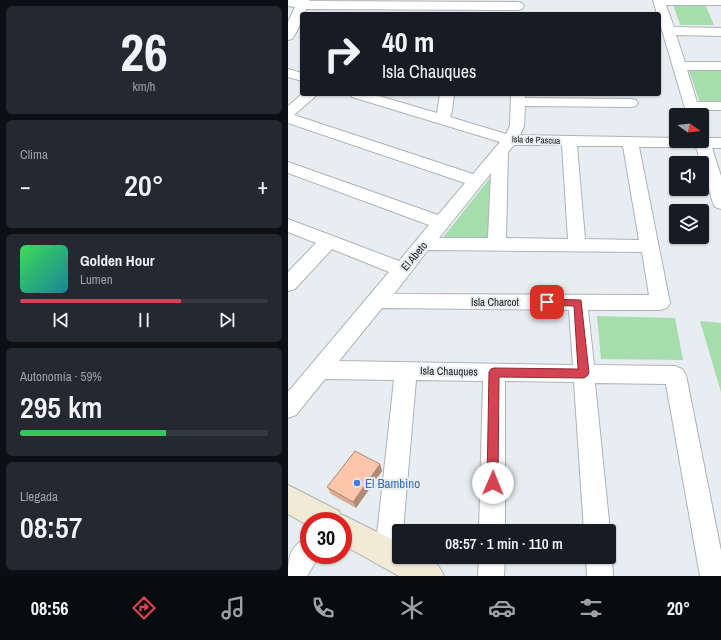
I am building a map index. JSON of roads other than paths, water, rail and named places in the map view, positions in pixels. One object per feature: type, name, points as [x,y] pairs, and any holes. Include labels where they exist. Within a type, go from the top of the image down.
[{"type":"street","points":[[692,108],[659,1],[721,1]]},
{"type":"street","points":[[288,2],[459,3],[518,7]]},
{"type":"street","points":[[292,32],[303,2]]},
{"type":"street","points":[[669,31],[721,32]]},
{"type":"street","points":[[679,66],[721,66]]},
{"type":"street","points":[[288,73],[300,76]]},
{"type":"street","points":[[288,113],[309,96]]},
{"type":"street","name":"Isla de Pascua","points":[[371,96],[385,98],[505,146],[569,141],[669,142]]},
{"type":"street","points":[[441,120],[445,111],[447,96]]},
{"type":"street","points":[[518,98],[631,103]]},
{"type":"street","name":"El Abeto","points":[[288,408],[505,146],[517,126],[518,98]]},
{"type":"street","points":[[707,108],[721,106]]},
{"type":"street","points":[[288,118],[476,181]]},
{"type":"street","points":[[569,141],[577,245]]},
{"type":"street","points":[[424,244],[650,246],[630,142]]},
{"type":"street","name":"Isla de Pascua","points":[[709,142],[721,143]]},
{"type":"street","points":[[497,244],[505,146]]},
{"type":"street","points":[[704,148],[720,200]]},
{"type":"street","points":[[288,167],[442,223]]},
{"type":"street","points":[[288,225],[402,270]]},
{"type":"street","points":[[288,284],[329,241]]},
{"type":"street","name":"Isla Charcot","points":[[377,301],[660,303],[650,246]]},
{"type":"street","points":[[578,302],[596,524]]},
{"type":"street","name":"Isla Chauques","points":[[320,370],[675,375],[713,576]]},
{"type":"street","points":[[388,553],[406,371]]},
{"type":"street","points":[[492,524],[494,372]]},
{"type":"street","points":[[288,499],[312,512]]},
{"type":"street","points":[[352,534],[388,553],[422,574]]},
{"type":"street","points":[[290,576],[300,562]]},
{"type":"street","points":[[491,576],[492,564]]},
{"type":"street","points":[[599,564],[600,576]]},
{"type":"place","name":"El Bambino","points":[[357,483]]}]
